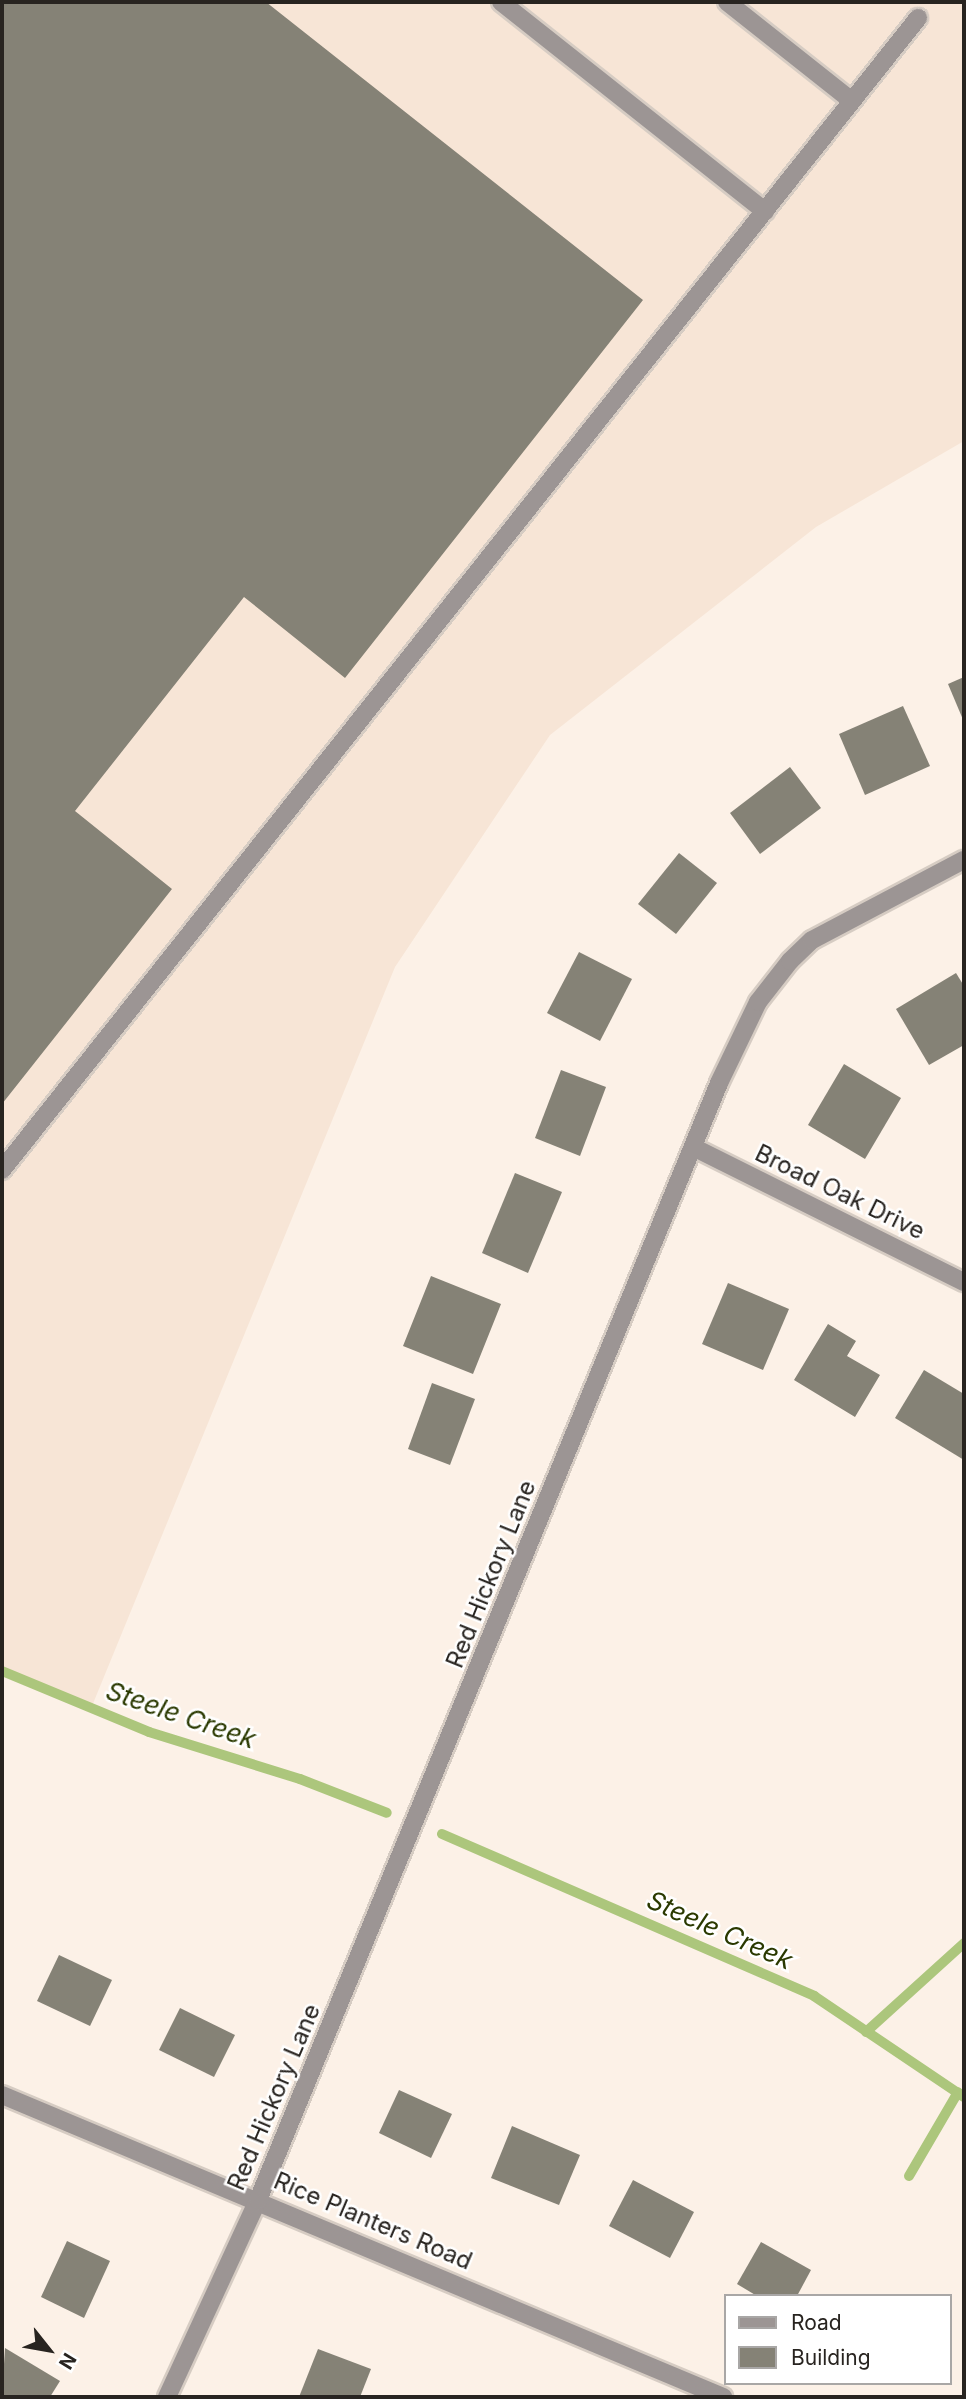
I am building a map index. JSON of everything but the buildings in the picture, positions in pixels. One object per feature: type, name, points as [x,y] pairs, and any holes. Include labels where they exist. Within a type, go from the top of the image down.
[{"type":"street","points":[[501,2],[765,211]]},
{"type":"street","points":[[727,2],[852,101]]},
{"type":"street","points":[[2,1170],[918,18]]},
{"type":"street","name":"Red Hickory Lane","points":[[167,2397],[258,2200],[693,1147],[758,1002],[790,961],[812,940],[885,898],[964,860]]},
{"type":"street","name":"Broad Oak Drive","points":[[693,1147],[964,1282]]},
{"type":"street","name":"Rice Planters Road","points":[[2,2095],[723,2397]]},
{"type":"shaded area","points":[[2,2],[964,2],[964,441],[816,527],[550,735],[395,967],[92,1706],[2,1671]]},
{"type":"waterway","name":"Steele Creek","points":[[2,1671],[149,1732],[300,1779],[387,1813]]},
{"type":"waterway","name":"Steele Creek","points":[[442,1834],[814,1996],[964,2097]]},
{"type":"waterway","points":[[866,2032],[964,1943]]},
{"type":"waterway","points":[[909,2176],[958,2092]]}]
